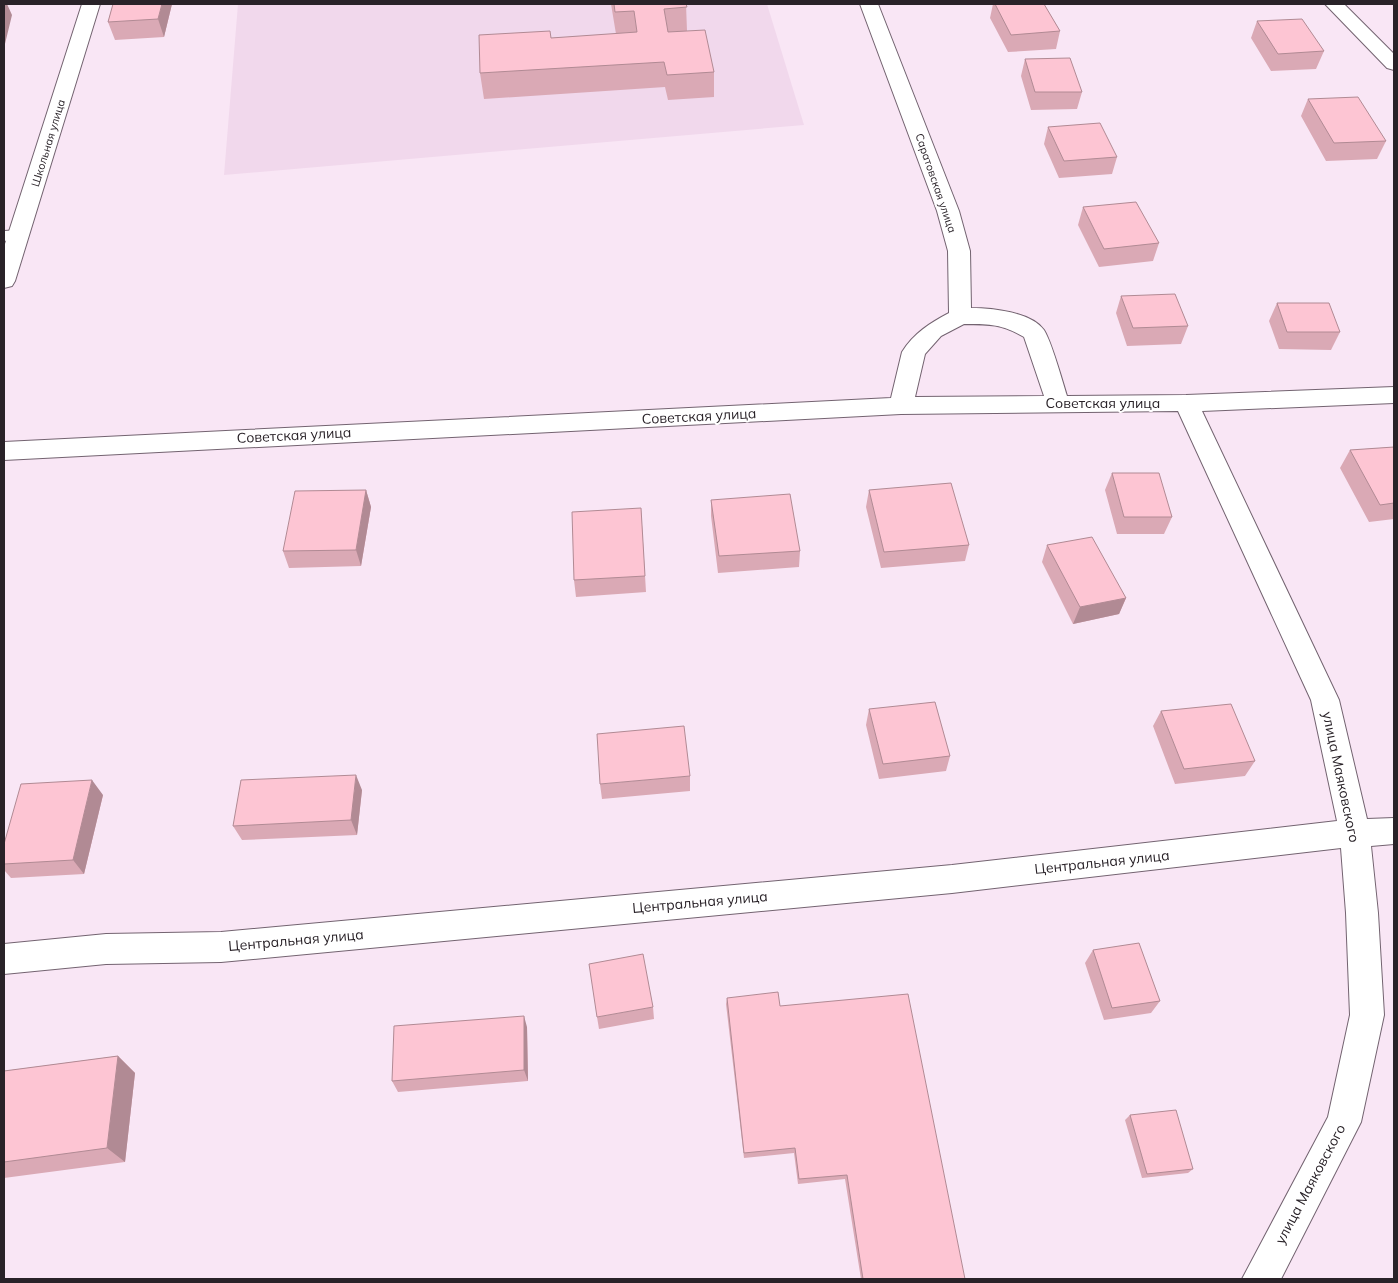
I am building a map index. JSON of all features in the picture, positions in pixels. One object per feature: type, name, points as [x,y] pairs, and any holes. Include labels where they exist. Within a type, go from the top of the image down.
[{"type":"street","name":"Школьная улица","points":[[4,281],[11,236],[92,4]]},
{"type":"street","name":"Саратовская улица","points":[[869,4],[948,211],[959,251],[960,316]]},
{"type":"street","points":[[1334,4],[1394,64]]},
{"type":"street","points":[[1370,40],[1394,38]]},
{"type":"street","points":[[901,406],[914,352],[934,331],[960,316],[990,316],[1014,321],[1034,333],[1058,403]]},
{"type":"street","name":"Советская улица","points":[[4,451],[901,406],[1186,403],[1394,395]]},
{"type":"street","name":"улица Маяковского","points":[[1186,403],[1325,700],[1355,833],[1362,913],[1367,1015],[1344,1122],[1261,1279]]},
{"type":"street","name":"Центральная улица","points":[[4,959],[106,948],[220,947],[923,881],[1355,833],[1394,831]]},
{"type":"shaded area","points":[[238,4],[767,4],[804,125],[224,175]]},
{"type":"building","points":[[113,4],[162,4],[158,19],[108,22]]},
{"type":"building","points":[[614,4],[686,4],[687,7],[664,9],[668,32],[705,30],[714,72],[667,75],[664,62],[480,73],[479,35],[550,31],[551,38],[637,32],[634,11],[615,12]]},
{"type":"building","points":[[995,4],[1044,4],[1060,31],[1011,35]]},
{"type":"building","points":[[1302,19],[1324,51],[1278,54],[1257,21]]},
{"type":"building","points":[[1070,58],[1082,92],[1035,92],[1025,59]]},
{"type":"building","points":[[1358,97],[1386,141],[1334,143],[1308,99]]},
{"type":"building","points":[[1100,123],[1117,157],[1064,161],[1048,127]]},
{"type":"building","points":[[1136,202],[1159,243],[1104,249],[1083,207]]},
{"type":"building","points":[[1175,294],[1188,326],[1133,328],[1121,296]]},
{"type":"building","points":[[1277,303],[1329,303],[1340,332],[1287,332]]},
{"type":"building","points":[[1394,447],[1394,503],[1380,505],[1350,450]]},
{"type":"building","points":[[1112,473],[1159,473],[1172,517],[1124,517]]},
{"type":"building","points":[[951,483],[969,545],[884,552],[869,490]]},
{"type":"building","points":[[366,490],[356,550],[283,551],[295,491]]},
{"type":"building","points":[[790,494],[800,551],[719,556],[711,500]]},
{"type":"building","points":[[641,508],[645,576],[574,580],[572,512]]},
{"type":"building","points":[[1092,537],[1126,598],[1080,607],[1047,545]]},
{"type":"building","points":[[935,702],[950,756],[883,764],[869,709]]},
{"type":"building","points":[[1231,704],[1255,761],[1184,769],[1161,711]]},
{"type":"building","points":[[684,726],[690,776],[600,784],[597,734]]},
{"type":"building","points":[[356,775],[351,820],[233,826],[241,780]]},
{"type":"building","points":[[92,780],[73,860],[4,864],[4,844],[21,784]]},
{"type":"building","points":[[1139,943],[1160,1001],[1112,1008],[1093,950]]},
{"type":"building","points":[[643,954],[653,1007],[597,1017],[589,964]]},
{"type":"building","points":[[778,992],[780,1006],[908,994],[965,1279],[863,1279],[847,1175],[799,1179],[795,1148],[744,1153],[727,998]]},
{"type":"building","points":[[524,1016],[524,1070],[392,1081],[394,1026]]},
{"type":"building","points":[[118,1056],[107,1148],[4,1162],[4,1071]]},
{"type":"building","points":[[1176,1110],[1193,1169],[1147,1174],[1130,1115]]}]
